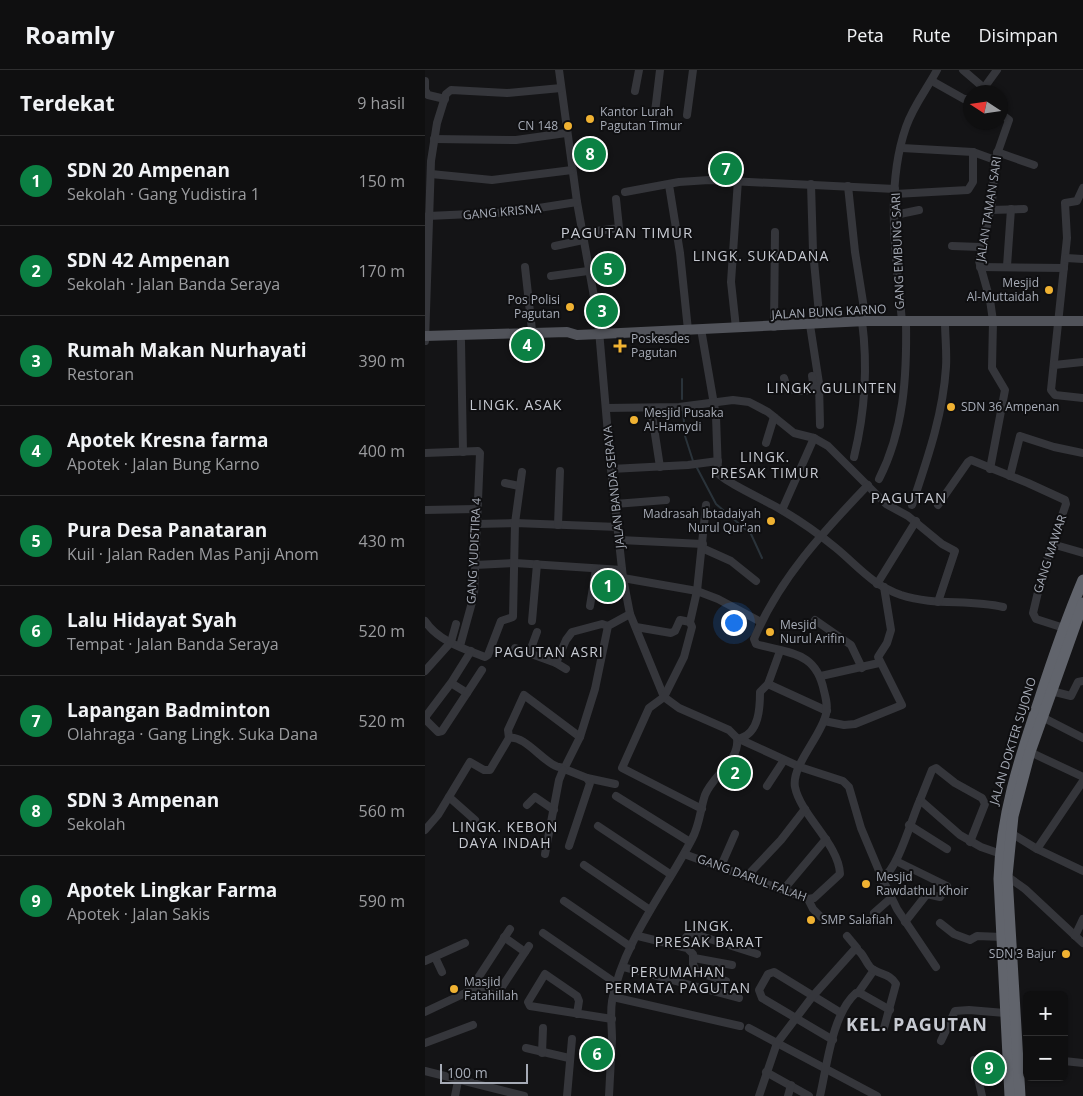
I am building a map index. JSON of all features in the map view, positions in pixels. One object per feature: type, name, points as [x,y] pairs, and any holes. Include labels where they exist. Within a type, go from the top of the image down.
[{"type":"highway","name":"JALAN DOKTER SUJONO","points":[[1010,1096],[1002,937],[1004,855],[1011,788],[1051,682],[1064,628],[1083,580]]},
{"type":"highway","points":[[1004,855],[1011,832],[1015,807],[1051,682],[1083,602]]},
{"type":"highway","points":[[1004,874],[1023,1057],[1020,1096]]},
{"type":"main road","name":"JALAN BUNG KARNO","points":[[425,339],[461,341],[567,332],[577,335],[645,333],[864,321],[1083,321]]},
{"type":"main road","name":"JALAN BUNG KARNO","points":[[425,339],[533,336]]},
{"type":"street","name":"JALAN BANDA SERAYA","points":[[559,70],[571,170],[600,334],[611,468],[623,578],[630,614],[664,697]]},
{"type":"street","points":[[635,91],[639,70]]},
{"type":"street","points":[[655,112],[661,70]]},
{"type":"street","points":[[687,115],[693,70]]},
{"type":"street","name":"GANG EMBUNG SARI","points":[[879,479],[891,451],[901,414],[907,362],[899,215],[895,191],[901,148],[910,116],[937,70]]},
{"type":"street","points":[[963,70],[977,85]]},
{"type":"street","points":[[986,85],[997,70]]},
{"type":"street","points":[[425,81],[425,90],[428,94],[445,99]]},
{"type":"street","points":[[932,81],[963,98]]},
{"type":"street","points":[[425,339],[427,218],[431,174],[428,161],[445,99],[451,90],[459,89],[507,93],[561,88]]},
{"type":"street","points":[[425,130],[434,135],[516,140],[566,133]]},
{"type":"street","name":"JALAN TAMAN SARI","points":[[989,469],[1005,390],[992,366],[993,321],[987,285],[980,267],[981,247],[990,210],[996,156],[1006,130]]},
{"type":"street","points":[[901,148],[973,152],[1034,165]]},
{"type":"street","points":[[625,192],[694,180],[738,180],[848,186],[895,191],[968,190],[973,182],[973,152]]},
{"type":"street","points":[[431,174],[492,180],[571,170]]},
{"type":"street","points":[[736,328],[731,282],[738,180]]},
{"type":"street","points":[[811,184],[817,389],[820,425]]},
{"type":"street","points":[[669,185],[680,253],[688,330]]},
{"type":"street","points":[[848,186],[864,321],[864,407],[854,457]]},
{"type":"street","points":[[1083,188],[1077,201],[1065,203],[1068,231],[1051,390],[1055,395],[1083,398]]},
{"type":"street","points":[[555,246],[582,236],[619,228],[616,199]]},
{"type":"street","name":"GANG KRISNA","points":[[427,218],[513,212],[577,202]]},
{"type":"street","points":[[1007,266],[1011,209]]},
{"type":"street","points":[[990,210],[1024,209]]},
{"type":"street","points":[[899,215],[919,210]]},
{"type":"street","points":[[774,327],[775,232]]},
{"type":"street","points":[[951,246],[981,247]]},
{"type":"street","points":[[1065,258],[1083,259]]},
{"type":"street","points":[[525,267],[533,336]]},
{"type":"street","points":[[980,267],[1064,268]]},
{"type":"street","points":[[551,276],[588,271]]},
{"type":"street","points":[[912,505],[931,448],[941,405],[946,365],[945,321]]},
{"type":"street","points":[[701,329],[714,402],[718,465],[721,478],[738,485],[782,510],[819,536],[880,585],[916,599],[1003,607]]},
{"type":"street","points":[[425,453],[463,452],[461,341]]},
{"type":"street","points":[[1054,365],[1083,362]]},
{"type":"street","points":[[811,376],[817,389]]},
{"type":"street","points":[[784,378],[787,388],[799,391],[817,389]]},
{"type":"street","points":[[606,408],[651,408],[745,401],[774,417],[795,432],[814,438],[833,450],[886,504],[916,521],[942,544],[956,552],[938,602]]},
{"type":"street","points":[[651,408],[660,467]]},
{"type":"street","points":[[766,444],[774,417]]},
{"type":"street","points":[[1010,476],[1020,436],[1054,448],[1083,453]]},
{"type":"street","points":[[782,510],[814,438]]},
{"type":"street","name":"GANG YUDISTIRA 4","points":[[460,646],[473,604],[480,453],[478,451],[463,452]]},
{"type":"street","name":"GANG MAWAR","points":[[938,505],[961,475],[968,462],[972,460],[1066,501],[1033,614],[1036,619],[1064,628]]},
{"type":"street","points":[[611,468],[718,465]]},
{"type":"street","points":[[558,525],[560,471]]},
{"type":"street","points":[[426,627],[451,642],[486,657],[501,621],[511,619],[513,616],[515,523],[522,472]]},
{"type":"street","points":[[505,483],[519,486]]},
{"type":"street","points":[[800,767],[824,721],[827,711],[821,676],[810,661],[756,644],[754,639],[777,591],[819,536],[868,485]]},
{"type":"street","points":[[615,504],[666,500]]},
{"type":"street","points":[[702,809],[622,768],[649,708],[664,697],[684,657],[692,627],[691,622],[703,546],[706,505]]},
{"type":"street","points":[[425,510],[476,508]]},
{"type":"street","points":[[824,721],[847,725],[901,707],[901,702],[879,663],[880,653],[887,643],[891,630],[880,585],[916,521]]},
{"type":"street","points":[[476,524],[515,523],[618,527]]},
{"type":"street","points":[[620,540],[703,546],[731,561],[755,581]]},
{"type":"street","points":[[1052,544],[1083,553]]},
{"type":"street","points":[[475,565],[515,563],[622,570]]},
{"type":"street","points":[[532,621],[537,564]]},
{"type":"street","points":[[590,606],[596,568]]},
{"type":"street","points":[[623,578],[697,591],[718,599],[761,622]]},
{"type":"street","points":[[557,663],[566,640],[572,632],[602,624],[608,626],[630,614]]},
{"type":"street","points":[[636,627],[671,633],[675,631],[681,620],[691,622]]},
{"type":"street","points":[[815,620],[851,645],[862,668]]},
{"type":"street","points":[[425,670],[451,642],[456,624]]},
{"type":"street","points":[[545,854],[559,780],[580,737],[595,689],[608,626]]},
{"type":"street","points":[[529,654],[537,632]]},
{"type":"street","points":[[515,648],[557,663],[566,669]]},
{"type":"street","points":[[739,738],[749,734],[753,727],[761,707],[760,693],[767,684],[780,651]]},
{"type":"street","points":[[473,652],[426,716],[426,720],[438,732],[442,731],[482,670]]},
{"type":"street","points":[[821,676],[879,663]]},
{"type":"street","points":[[1051,682],[1071,696],[1078,682],[1083,681]]},
{"type":"street","points":[[451,683],[467,692]]},
{"type":"street","points":[[767,684],[827,711]]},
{"type":"street","points":[[425,830],[435,819],[471,762],[484,770],[490,770],[509,738],[508,730],[524,696],[580,737]]},
{"type":"street","points":[[664,697],[688,713],[729,730],[739,738],[784,760],[843,782],[849,787],[861,828],[891,898],[936,967]]},
{"type":"street","points":[[1042,717],[1083,738]]},
{"type":"street","points":[[509,738],[517,738],[563,769],[587,778],[615,784]]},
{"type":"street","points":[[609,1096],[613,997],[623,967],[650,910],[670,874],[684,854],[699,824],[708,789],[736,751],[739,738]]},
{"type":"street","points":[[1030,752],[1083,779],[1037,849]]},
{"type":"street","points":[[767,786],[784,760]]},
{"type":"street","name":"GANG DARUL FALAH","points":[[684,854],[809,899],[815,898],[840,874],[826,839],[805,809],[795,786],[800,767]]},
{"type":"street","points":[[882,878],[889,874],[896,861],[932,770],[935,768],[955,784],[982,798],[985,804],[970,842]]},
{"type":"street","points":[[569,846],[589,787],[590,782],[587,778]]},
{"type":"street","points":[[449,796],[475,820]]},
{"type":"street","points":[[616,796],[690,842]]},
{"type":"street","points":[[527,805],[535,797],[554,810]]},
{"type":"street","points":[[919,803],[970,842],[1004,855]]},
{"type":"street","points":[[747,876],[781,840],[805,809]]},
{"type":"street","points":[[909,825],[947,849]]},
{"type":"street","points":[[598,826],[670,874]]},
{"type":"street","points":[[1011,832],[1037,849],[1083,871]]},
{"type":"street","points":[[721,866],[735,834]]},
{"type":"street","points":[[784,889],[826,839]]},
{"type":"street","points":[[896,861],[946,886],[939,898],[930,893],[926,894],[905,922]]},
{"type":"street","points":[[584,865],[650,910]]},
{"type":"street","points":[[1004,874],[1025,889],[1083,942]]},
{"type":"street","points":[[873,914],[891,898]]},
{"type":"street","points":[[809,899],[813,910],[821,917]]},
{"type":"street","points":[[565,901],[631,947]]},
{"type":"street","points":[[1075,936],[1083,919]]},
{"type":"street","points":[[941,923],[954,934],[970,940],[977,936],[1002,937]]},
{"type":"street","points":[[478,987],[478,978],[510,928]]},
{"type":"street","points":[[543,933],[617,984]]},
{"type":"street","points":[[683,947],[686,937],[691,933],[757,954]]},
{"type":"street","points":[[638,936],[683,947],[691,951],[696,972],[726,981]]},
{"type":"street","points":[[847,936],[855,949],[874,970],[890,976],[896,984],[884,1028]]},
{"type":"street","points":[[478,987],[497,996],[527,949],[504,937]]},
{"type":"street","points":[[425,961],[465,943]]},
{"type":"street","points":[[759,1096],[777,1043],[813,996],[855,949]]},
{"type":"street","points":[[435,957],[442,972]]},
{"type":"street","points":[[694,958],[732,965]]},
{"type":"street","points":[[623,967],[739,998]]},
{"type":"street","points":[[821,1096],[841,1013],[874,970]]},
{"type":"street","points":[[833,1040],[761,997],[759,990],[771,972],[841,1013]]},
{"type":"street","points":[[577,1014],[579,1001],[577,996],[545,974],[528,1002],[530,1006],[577,1014],[612,1019]]},
{"type":"street","points":[[425,1012],[478,987]]},
{"type":"street","points":[[855,995],[890,1010]]},
{"type":"street","points":[[613,997],[741,1026]]},
{"type":"street","points":[[941,1041],[955,1011],[1005,1013]]},
{"type":"street","points":[[425,1043],[473,1025]]},
{"type":"street","points":[[542,1053],[543,1028]]},
{"type":"street","points":[[749,1028],[877,1096]]},
{"type":"street","points":[[567,1096],[572,1039]]},
{"type":"street","points":[[527,1048],[569,1058]]},
{"type":"street","points":[[973,1060],[982,1096]]},
{"type":"street","points":[[1068,1061],[1083,1063]]},
{"type":"street","points":[[425,1071],[491,1093],[524,1096]]},
{"type":"street","points":[[766,1072],[809,1096]]},
{"type":"street","points":[[455,1096],[458,1081]]},
{"type":"street","points":[[788,1096],[791,1086]]},
{"type":"waterway","points":[[682,379],[682,399]]},
{"type":"waterway","points":[[683,410],[685,436],[693,461]]},
{"type":"waterway","points":[[696,466],[716,504],[751,534],[762,558]]},
{"type":"place","name":"Kantor Lurah Pagutan Timur","points":[[590,119]]},
{"type":"place","name":"CN 148","points":[[568,126]]},
{"type":"place","name":"SDN 3 Ampenan","points":[[590,154]]},
{"type":"place","name":"Lapangan Badminton","points":[[726,169]]},
{"type":"place","name":"Pura Desa Panataran","points":[[608,269]]},
{"type":"place","name":"Mesjid Al-Muttaidah","points":[[1049,290]]},
{"type":"place","name":"Pos Polisi Pagutan","points":[[570,307]]},
{"type":"place","name":"Rumah Makan Nurhayati","points":[[602,311]]},
{"type":"place","name":"Apotek Kresna farma","points":[[527,345]]},
{"type":"place","name":"Poskesdes Pagutan","points":[[620,346]]},
{"type":"place","name":"SDN 36 Ampenan","points":[[951,407]]},
{"type":"place","name":"Mesjid Pusaka Al-Hamydi","points":[[634,420]]},
{"type":"place","name":"Madrasah Ibtadaiyah Nurul Qur'an","points":[[771,521]]},
{"type":"place","name":"SDN 20 Ampenan","points":[[608,586]]},
{"type":"place","name":"Mesjid Nurul Arifin","points":[[770,632]]},
{"type":"place","name":"SDN 42 Ampenan","points":[[735,773]]},
{"type":"place","name":"Mesjid Rawdathul Khoir","points":[[866,884]]},
{"type":"place","name":"SMP Salafiah","points":[[811,920]]},
{"type":"place","name":"SDN 3 Bajur","points":[[1066,954]]},
{"type":"place","name":"Masjid Fatahillah","points":[[454,989]]},
{"type":"place","name":"Lalu Hidayat Syah","points":[[597,1054]]},
{"type":"place","name":"Apotek Lingkar Farma","points":[[989,1068]]},
{"type":"district","name":"PAGUTAN TIMUR","points":[[627,233]]},
{"type":"district","name":"LINGK. SUKADANA","points":[[761,256]]},
{"type":"district","name":"LINGK. GULINTEN","points":[[832,388]]},
{"type":"district","name":"LINGK. ASAK","points":[[516,405]]},
{"type":"district","name":"LINGK. PRESAK TIMUR","points":[[765,466]]},
{"type":"district","name":"PAGUTAN","points":[[909,498]]},
{"type":"district","name":"PAGUTAN ASRI","points":[[549,652]]},
{"type":"district","name":"LINGK. KEBON DAYA INDAH","points":[[505,836]]},
{"type":"district","name":"LINGK. PRESAK BARAT","points":[[709,934]]},
{"type":"district","name":"PERUMAHAN PERMATA PAGUTAN","points":[[678,980]]},
{"type":"district","name":"KEL. PAGUTAN","points":[[917,1025]]}]
